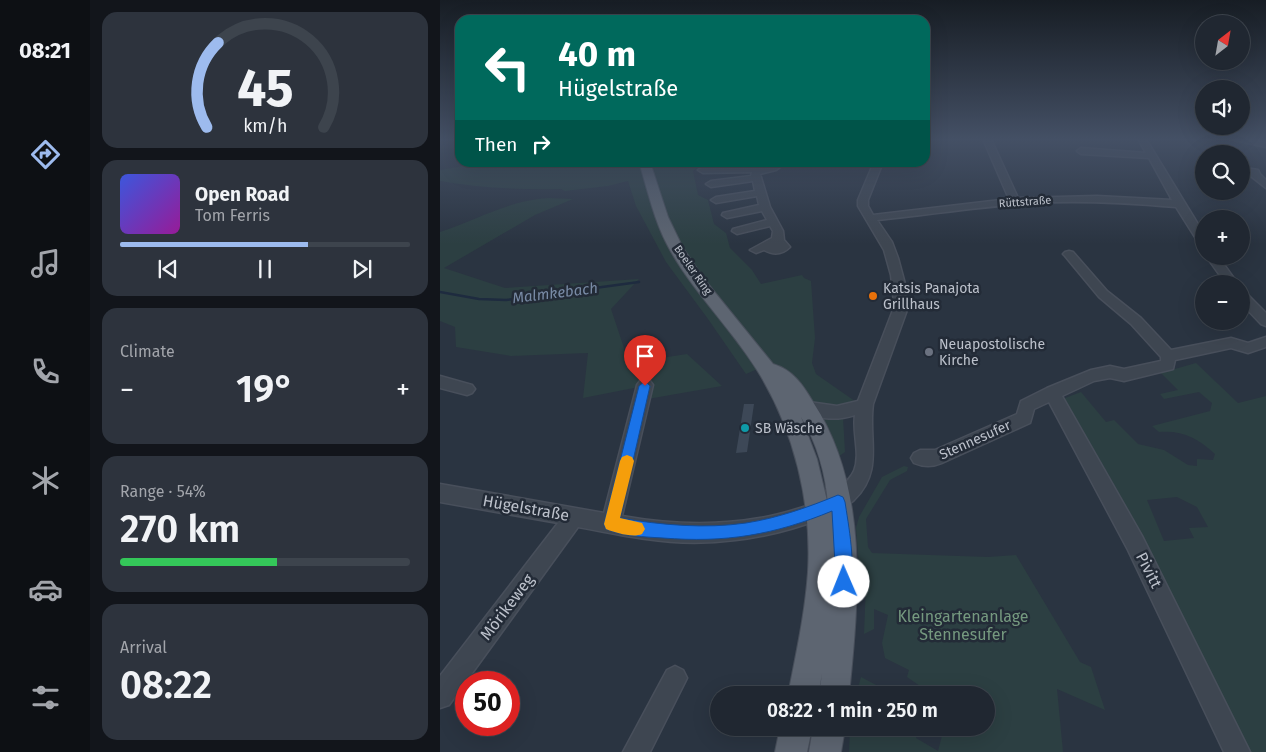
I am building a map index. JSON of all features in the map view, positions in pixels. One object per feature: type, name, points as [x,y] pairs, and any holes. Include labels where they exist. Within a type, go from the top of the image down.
[{"type":"main road","name":"Boeler Ring","points":[[648,174],[662,218],[676,248],[693,275],[764,366],[789,409],[809,465],[827,507]]},
{"type":"main road","name":"Boeler Ring","points":[[764,366],[788,382],[808,408],[824,439],[831,458],[827,507]]},
{"type":"main road","points":[[804,686],[819,596],[827,507]]},
{"type":"main road","points":[[827,507],[843,550],[844,593],[835,686]]},
{"type":"main road","points":[[791,752],[794,736]]},
{"type":"main road","points":[[825,752],[828,736]]},
{"type":"street","points":[[711,184],[741,174]]},
{"type":"street","points":[[755,174],[765,207],[778,231],[778,240],[784,245],[781,250],[772,251],[767,246],[756,250]]},
{"type":"street","points":[[827,507],[853,490],[867,462],[863,428],[865,405],[900,310],[901,298],[894,264],[887,244],[864,206],[863,200],[874,174]]},
{"type":"street","points":[[1003,174],[1015,201]]},
{"type":"street","points":[[1162,174],[1195,229]]},
{"type":"street","points":[[1255,175],[1266,185]]},
{"type":"street","points":[[716,200],[760,193]]},
{"type":"street","name":"Rüttstraße","points":[[871,218],[1015,201],[1095,199],[1179,204]]},
{"type":"street","points":[[727,215],[765,207]]},
{"type":"street","points":[[737,231],[773,222]]},
{"type":"street","points":[[1069,254],[1103,294],[1136,321],[1168,356]]},
{"type":"street","points":[[1250,304],[1266,321]]},
{"type":"street","name":"Stennesufer","points":[[920,458],[936,458],[1024,418],[1027,405],[1052,392],[1091,376],[1110,372],[1124,375],[1168,365],[1168,356],[1231,343],[1248,348],[1266,342]]},
{"type":"street","points":[[440,382],[467,389]]},
{"type":"street","points":[[612,524],[645,386]]},
{"type":"street","name":"Pivitt","points":[[1052,392],[1136,543],[1237,752]]},
{"type":"street","points":[[808,408],[834,414],[848,412],[865,405]]},
{"type":"street","name":"Hügelstraße","points":[[440,493],[647,530],[704,533],[746,530],[827,507]]},
{"type":"street","name":"Mörikeweg","points":[[440,696],[574,517]]},
{"type":"street","points":[[636,752],[675,678]]},
{"type":"green space","points":[[440,174],[694,174],[698,195],[708,200],[714,224],[726,233],[730,248],[752,270],[761,284],[802,275],[811,281],[815,338],[812,363],[816,374],[859,404],[824,413],[764,366],[746,374],[666,262],[636,206],[628,181],[608,186],[565,191],[561,189],[485,187],[440,181]]},
{"type":"green space","points":[[548,198],[573,199],[535,215],[444,268],[505,288],[639,279],[611,309],[629,363],[687,354],[722,386],[642,400],[644,386],[583,398],[588,353],[511,356],[456,347],[455,327],[440,321],[440,232],[507,206]]},
{"type":"green space","points":[[1196,363],[1238,403],[1266,396],[1266,752],[1237,752],[1060,400],[1081,392],[1106,422],[1114,420],[1138,444],[1164,450],[1188,465],[1197,466],[1197,459],[1213,460],[1215,454],[1196,439],[1175,432],[1159,432],[1152,426],[1210,411],[1212,403],[1199,392],[1164,399],[1160,394],[1178,390],[1161,373]],"holes":[[[1177,497],[1197,507],[1208,527],[1189,528],[1194,538],[1164,541],[1147,500]]]},
{"type":"green space","points":[[843,417],[845,452],[838,457],[822,419]]},
{"type":"green space","name":"Kleingartenanlage Stennesufer","points":[[904,466],[908,467],[907,471],[890,480],[866,519],[868,547],[872,553],[988,557],[1016,555],[1080,662],[1091,667],[1105,710],[1057,689],[1063,752],[849,752],[850,736],[917,736],[916,738],[938,751],[942,736],[995,736],[995,686],[920,686],[907,677],[909,670],[885,658],[882,643],[888,615],[874,609],[874,629],[864,634],[866,583],[860,582],[856,528],[859,517],[882,477]]},
{"type":"green space","points":[[861,677],[878,686],[858,686]]},
{"type":"building","name":"SB Wäsche","points":[[744,404],[754,404],[747,452],[736,453]]},
{"type":"waterway","name":"Malmkebach","points":[[440,292],[479,299],[506,300],[639,282]]},
{"type":"slow traffic","points":[[627,461],[612,524],[637,529]]},
{"type":"place","name":"Katsis Panajota Grillhaus","points":[[873,296]]},
{"type":"place","name":"Neuapostolische Kirche","points":[[929,352]]},
{"type":"place","name":"SB Wäsche","points":[[745,428]]},
{"type":"route","points":[[645,386],[612,524],[647,530],[675,532],[704,533],[746,530],[803,516],[838,502],[844,582]]}]
